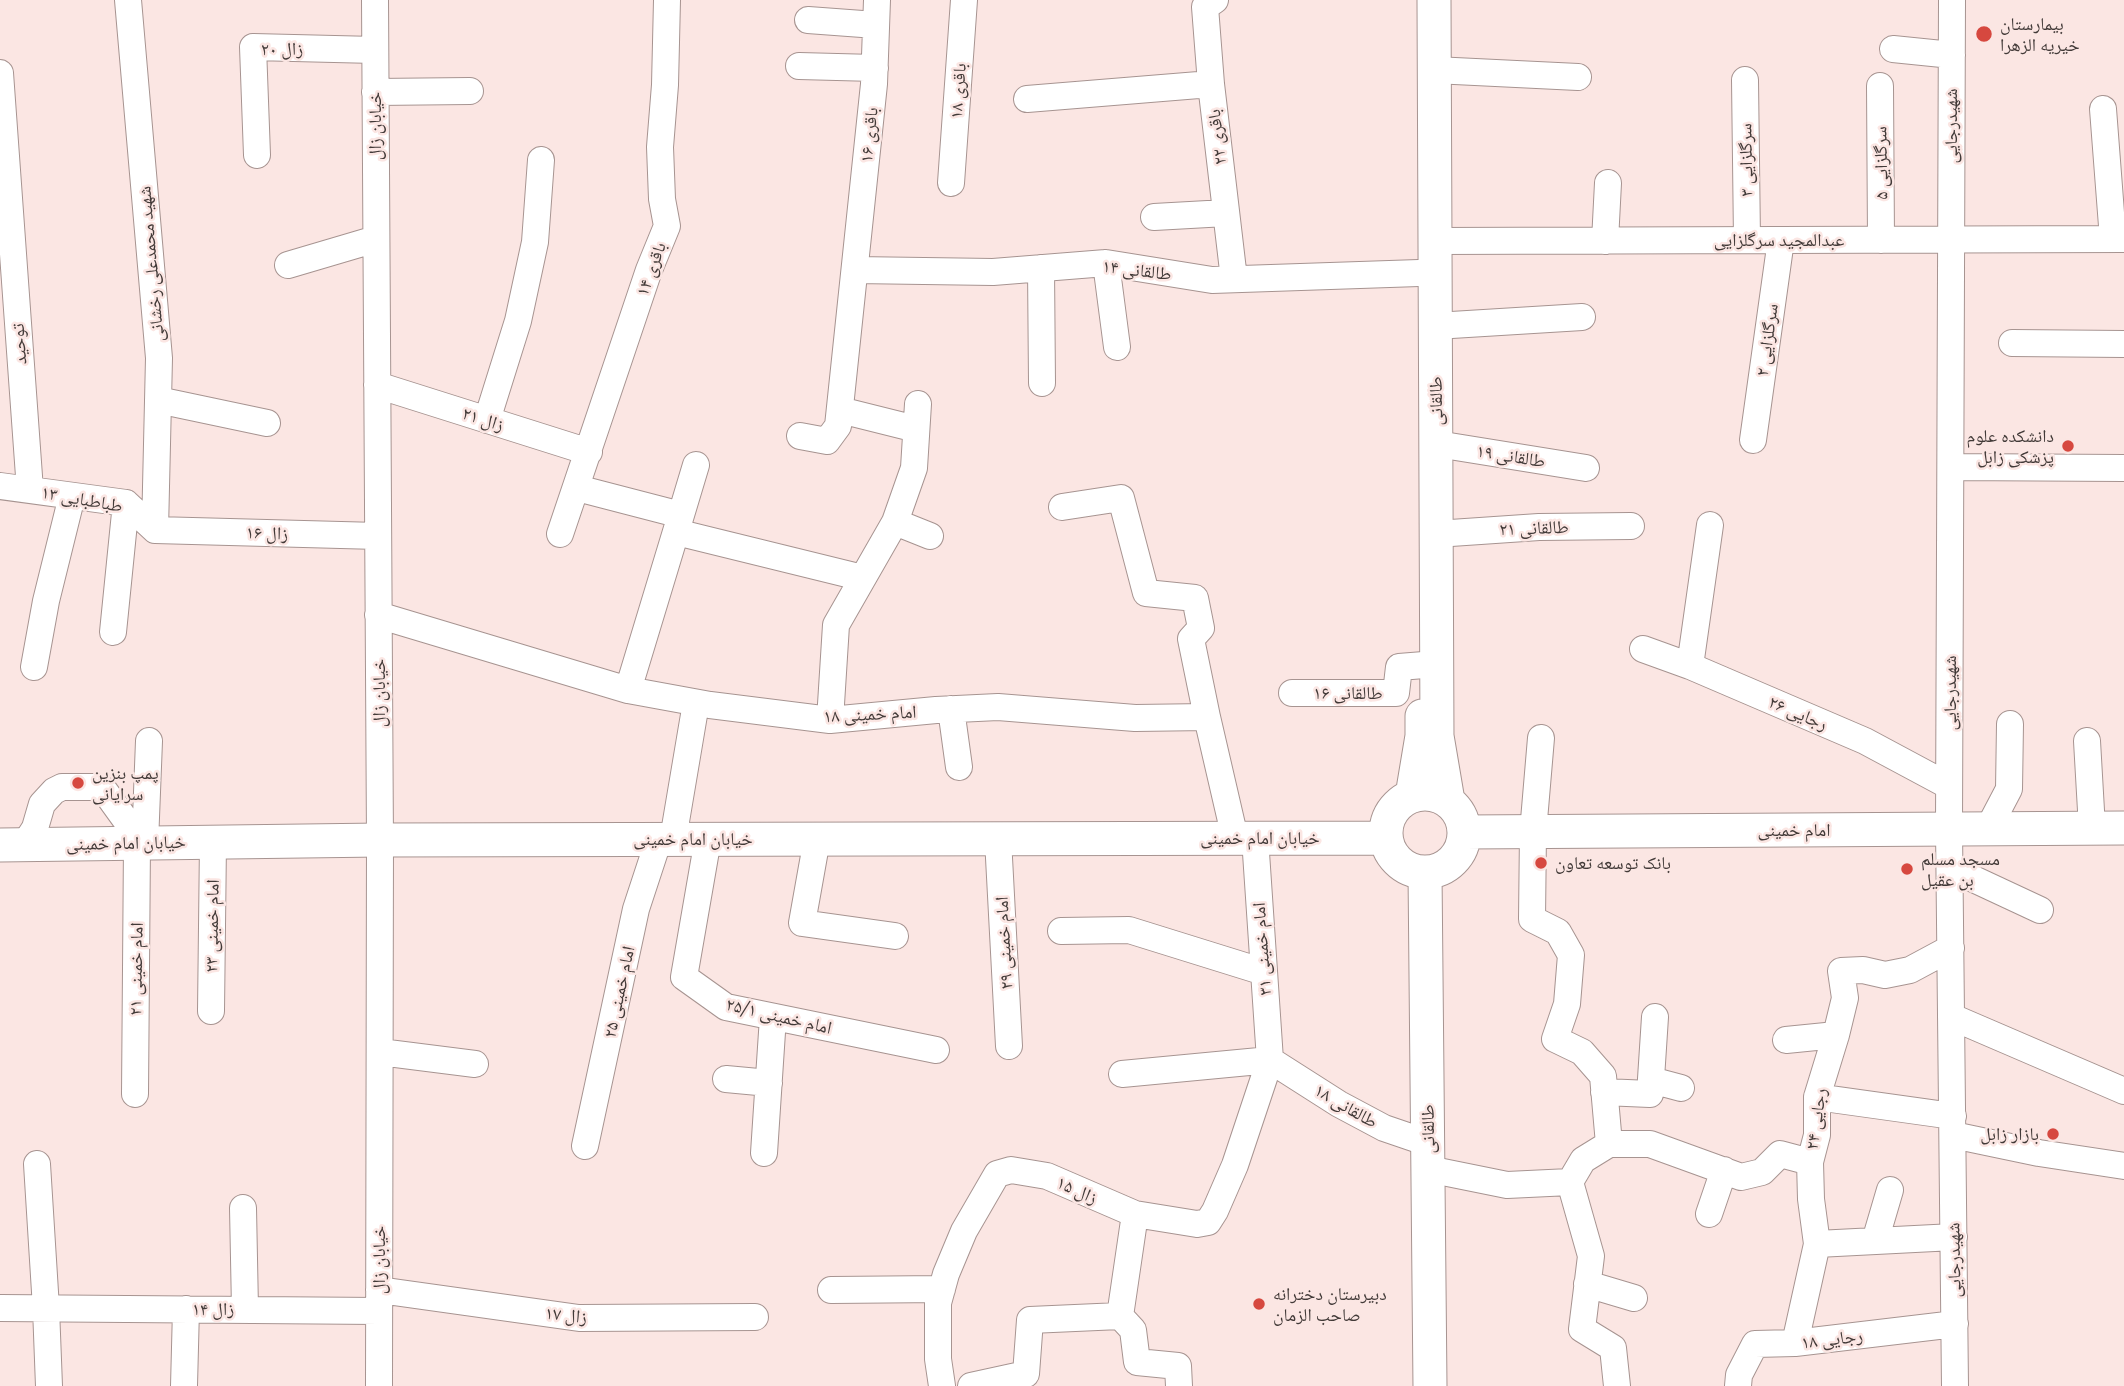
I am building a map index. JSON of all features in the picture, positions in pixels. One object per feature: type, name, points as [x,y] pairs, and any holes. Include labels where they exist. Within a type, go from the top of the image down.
[{"type":"main road","name":"طالقانی","points":[[1412,796],[1422,736],[1424,665],[1417,0]]},
{"type":"main road","name":"طالقانی","points":[[1434,0],[1437,736],[1448,801]]},
{"type":"main road","points":[[1425,794],[1448,801],[1462,820],[1464,832],[1457,855],[1438,870],[1425,872],[1404,866],[1395,859],[1389,849],[1387,825],[1400,803],[1412,796],[1425,794]]},
{"type":"main road","name":"امام خمینی","points":[[1464,832],[2108,828]]},
{"type":"main road","name":"خیابان امام خمینی","points":[[12,845],[380,839],[1387,838]]},
{"type":"main road","name":"طالقانی","points":[[1425,872],[1430,1386]]},
{"type":"street","name":"شهید محمدعلی رخشانی","points":[[128,0],[159,358],[155,530]]},
{"type":"street","name":"خیابان زال","points":[[374,0],[380,839],[379,1386]]},
{"type":"street","name":"باقری ۱۴","points":[[560,534],[649,270],[667,226],[662,199],[660,146],[667,0]]},
{"type":"street","name":"باقری ۱۸","points":[[951,183],[964,0]]},
{"type":"street","name":"باقری ۲۲","points":[[1215,0],[1205,7],[1211,84],[1234,279]]},
{"type":"street","name":"شهیدرجایی","points":[[1952,0],[1950,868],[1955,1386]]},
{"type":"street","points":[[808,20],[877,12]]},
{"type":"street","name":"باقری ۱۶","points":[[800,436],[827,441],[838,426],[875,68],[877,12]]},
{"type":"street","name":"زال ۲۰","points":[[257,155],[253,47],[375,50]]},
{"type":"street","points":[[1893,49],[1952,55]]},
{"type":"street","points":[[799,66],[875,68]]},
{"type":"street","points":[[1434,70],[1578,77]]},
{"type":"street","name":"توحید","points":[[0,72],[30,490]]},
{"type":"street","name":"سرگلزایی ۳","points":[[1745,80],[1746,240]]},
{"type":"street","points":[[1027,99],[1211,84]]},
{"type":"street","name":"سرگلزایی ۵","points":[[1880,86],[1881,240]]},
{"type":"street","points":[[375,92],[470,91]]},
{"type":"street","points":[[2103,109],[2118,239]]},
{"type":"street","points":[[487,420],[518,321],[535,242],[541,160]]},
{"type":"street","points":[[1605,241],[1608,183]]},
{"type":"street","points":[[1154,218],[1226,213]]},
{"type":"street","points":[[288,265],[376,239]]},
{"type":"street","name":"عبدالمجید سرگلزایی","points":[[1435,241],[2118,239]]},
{"type":"street","name":"سرگلزایی ۲","points":[[1752,440],[1781,240]]},
{"type":"street","points":[[1106,263],[1118,347]]},
{"type":"street","name":"طالقانی ۱۴","points":[[855,271],[993,272],[1106,263],[1212,280],[1419,273]]},
{"type":"street","points":[[1041,268],[1042,383]]},
{"type":"street","points":[[1435,326],[1583,317]]},
{"type":"street","points":[[2012,343],[2124,344]]},
{"type":"street","name":"زال ۲۱","points":[[377,385],[589,452]]},
{"type":"street","points":[[158,400],[267,423]]},
{"type":"street","points":[[830,720],[836,625],[895,522],[914,468],[917,417],[840,410]]},
{"type":"street","name":"طالقانی ۱۹","points":[[1437,444],[1586,468]]},
{"type":"street","points":[[628,690],[696,465]]},
{"type":"street","points":[[1951,467],[2124,468]]},
{"type":"street","name":"طباطبایی ۱۳","points":[[0,486],[126,503],[155,530]]},
{"type":"street","points":[[577,488],[678,523],[863,578]]},
{"type":"street","points":[[34,667],[46,601],[72,496]]},
{"type":"street","points":[[1062,507],[1121,498],[1146,593],[1195,598],[1202,628],[1191,639],[1207,717],[1245,838]]},
{"type":"street","points":[[113,632],[126,503]]},
{"type":"street","points":[[895,522],[930,536]]},
{"type":"street","points":[[1690,666],[1710,525]]},
{"type":"street","name":"طالقانی ۲۱","points":[[1436,534],[1539,527],[1631,526]]},
{"type":"street","name":"زال ۱۶","points":[[155,530],[378,536]]},
{"type":"street","name":"امام خمینی ۱۸","points":[[378,615],[628,690],[696,703],[830,720],[998,707],[1135,718],[1207,717]]},
{"type":"street","name":"رجایی ۲۶","points":[[1643,649],[1690,666],[1866,741],[1950,786]]},
{"type":"street","name":"طالقانی ۱۶","points":[[1292,693],[1396,693],[1399,667],[1424,665]]},
{"type":"street","name":"امام خمینی ۲۵","points":[[585,1146],[636,909],[666,839],[696,703]]},
{"type":"street","points":[[951,709],[960,767]]},
{"type":"street","points":[[1988,829],[2009,789],[2010,724]]},
{"type":"street","points":[[1542,738],[1533,832],[1532,919],[1558,932],[1571,956],[1567,1004],[1555,1039],[1583,1052],[1603,1076],[1609,1144]]},
{"type":"street","name":"امام خمینی ۲۱","points":[[135,1094],[141,843],[149,741]]},
{"type":"street","points":[[2087,741],[2108,828]]},
{"type":"street","points":[[12,845],[35,828],[42,804],[54,791],[62,787],[94,787],[104,790],[141,843]]},
{"type":"street","name":"امام خمینی ۳۱","points":[[1245,838],[1264,972],[1270,1060]]},
{"type":"street","name":"امام خمینی ۲۵/۱","points":[[708,839],[684,976],[726,1007],[936,1050]]},
{"type":"street","points":[[817,839],[802,923],[895,936]]},
{"type":"street","name":"امام خمینی ۲۹","points":[[998,839],[1009,1046]]},
{"type":"street","name":"امام خمینی ۲۳","points":[[211,1011],[214,842]]},
{"type":"street","points":[[1950,868],[2040,910]]},
{"type":"street","points":[[1061,931],[1129,930],[1264,972]]},
{"type":"street","name":"رجایی ۲۴","points":[[1795,1343],[1816,1244],[1810,1162],[1817,1135],[1816,1097],[1836,1035],[1844,998],[1841,971],[1863,970],[1885,975],[1910,970],[1951,948]]},
{"type":"street","points":[[764,1153],[773,1017]]},
{"type":"street","points":[[1604,1092],[1650,1094],[1655,1017]]},
{"type":"street","points":[[1952,1017],[2124,1091]]},
{"type":"street","points":[[1786,1040],[1836,1035]]},
{"type":"street","points":[[380,1052],[475,1064]]},
{"type":"street","points":[[1122,1074],[1270,1060]]},
{"type":"street","name":"طالقانی ۱۸","points":[[1270,1060],[1428,1156],[1507,1185],[1570,1182]]},
{"type":"street","name":"زال ۱۵","points":[[942,1386],[938,1359],[938,1303],[964,1231],[997,1174],[1012,1170],[1047,1176],[1135,1214],[1197,1224],[1208,1222],[1235,1165],[1270,1060]]},
{"type":"street","points":[[726,1079],[769,1083]]},
{"type":"street","points":[[1651,1080],[1681,1088]]},
{"type":"street","points":[[1816,1097],[1953,1126],[2039,1153],[2124,1166]]},
{"type":"street","points":[[1617,1386],[1613,1348],[1582,1329],[1591,1256],[1570,1182],[1583,1160],[1609,1144],[1650,1144],[1741,1177],[1762,1172],[1780,1154],[1810,1162]]},
{"type":"street","points":[[37,1164],[49,1386]]},
{"type":"street","points":[[1709,1214],[1724,1170]]},
{"type":"street","points":[[1875,1241],[1890,1190]]},
{"type":"street","points":[[243,1208],[245,1309]]},
{"type":"street","points":[[1119,1316],[1135,1214]]},
{"type":"street","points":[[1816,1244],[1954,1237]]},
{"type":"street","points":[[1587,1284],[1634,1298]]},
{"type":"street","points":[[831,1290],[942,1289]]},
{"type":"street","name":"زال ۱۴","points":[[0,1308],[245,1309],[379,1301]]},
{"type":"street","name":"زال ۱۷","points":[[379,1301],[579,1318],[755,1317]]},
{"type":"street","points":[[184,1386],[186,1309]]},
{"type":"street","points":[[971,1386],[1026,1374],[1030,1320],[1119,1316],[1133,1330],[1136,1362],[1178,1366],[1179,1386]]},
{"type":"street","name":"رجایی ۱۸","points":[[1738,1386],[1739,1374],[1755,1344],[1795,1343],[1955,1324]]},
{"type":"place","name":"بیمارستان خیریه الزهرا","points":[[1984,34]]},
{"type":"place","name":"دانشکده علوم پزشکی زابل","points":[[2068,446]]},
{"type":"place","name":"پمپ بنزین سرایانی","points":[[78,783]]},
{"type":"place","name":"بانک توسعه تعاون","points":[[1541,863]]},
{"type":"place","name":"مسجد مسلم بن عقیل","points":[[1907,869]]},
{"type":"place","name":"بازار زابل","points":[[2053,1134]]},
{"type":"place","name":"دبیرستان دخترانه صاحب الزمان","points":[[1259,1304]]}]
